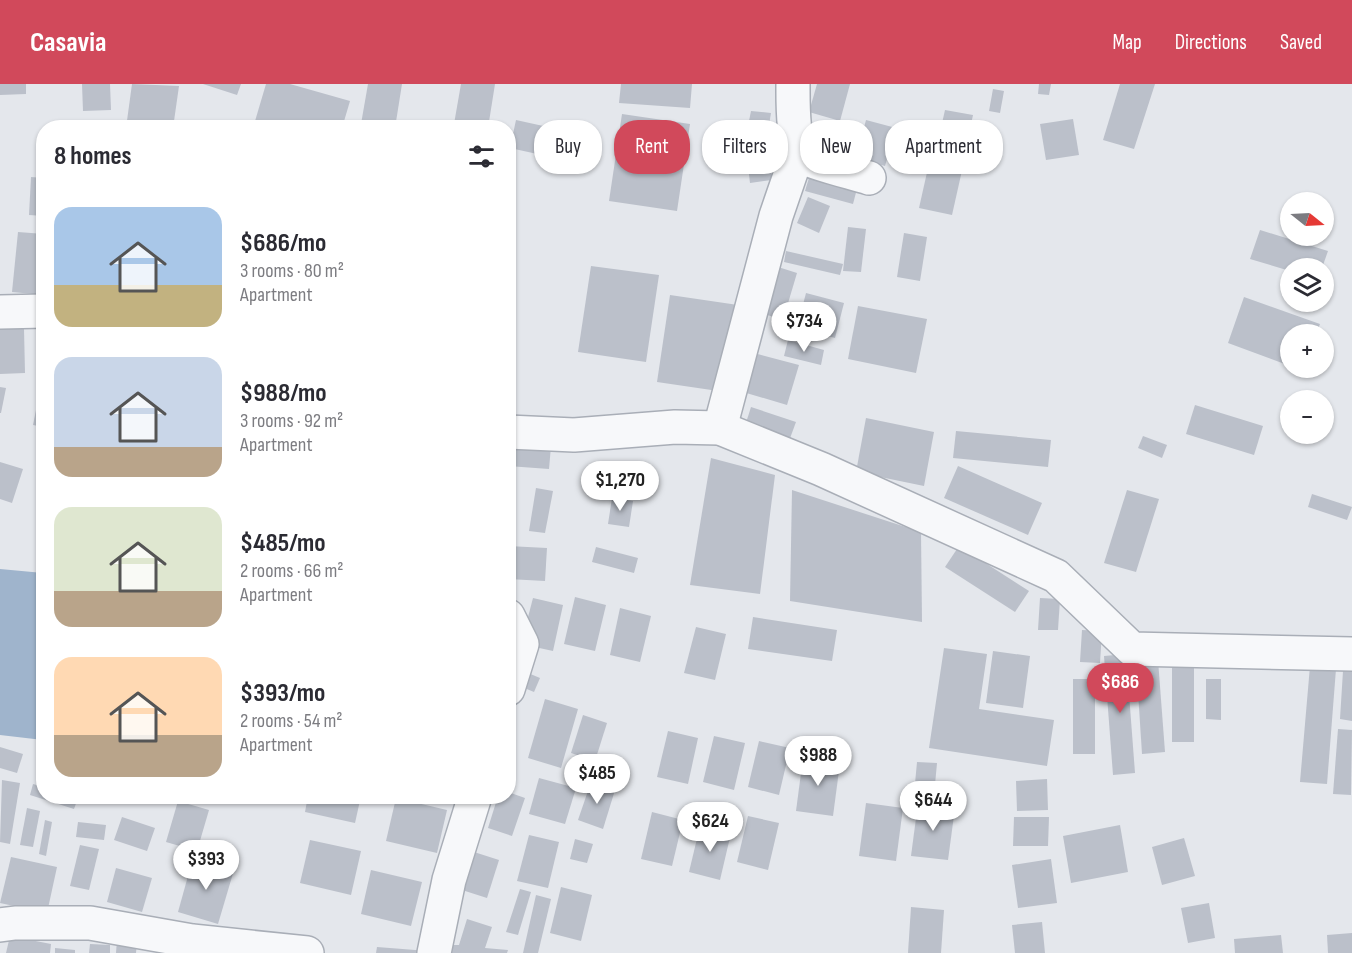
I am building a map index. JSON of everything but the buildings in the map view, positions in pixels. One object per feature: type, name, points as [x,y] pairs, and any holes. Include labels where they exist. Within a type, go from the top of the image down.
[{"type":"street","points":[[720,428],[776,216],[799,149],[793,106],[793,84]]},
{"type":"street","points":[[799,149],[806,159],[869,178]]},
{"type":"street","points":[[0,312],[36,311]]},
{"type":"street","points":[[516,432],[574,435],[675,427],[720,428],[821,469],[1056,576],[1132,649],[1352,654]]},
{"type":"street","points":[[516,633],[522,645],[516,664]]},
{"type":"street","points":[[434,953],[448,880],[472,804]]},
{"type":"street","points":[[0,925],[90,923],[192,941],[307,953]]},
{"type":"water","points":[[0,569],[36,572],[36,739],[0,735]]}]
